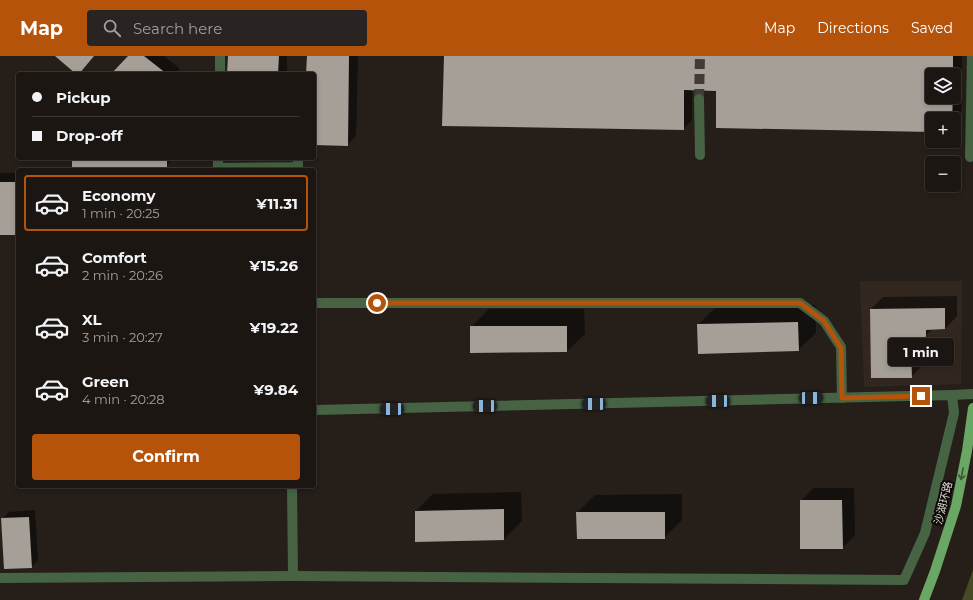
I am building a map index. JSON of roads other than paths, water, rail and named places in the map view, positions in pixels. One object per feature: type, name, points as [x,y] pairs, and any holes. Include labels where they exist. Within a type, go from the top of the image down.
[{"type":"main road","name":"沙湖环路","points":[[924,600],[956,506],[967,451],[973,408]]},
{"type":"street","points":[[220,56],[220,72]]},
{"type":"street","points":[[970,157],[972,56]]},
{"type":"street","points":[[699,99],[700,155]]},
{"type":"street","points":[[218,168],[298,167],[298,160]]},
{"type":"street","points":[[316,303],[800,303],[824,321],[841,348],[842,398]]},
{"type":"street","points":[[316,410],[973,394]]},
{"type":"street","points":[[0,578],[293,576],[904,580],[925,533],[954,413],[952,395]]},
{"type":"street","points":[[292,488],[293,576]]},
{"type":"tunnel","points":[[699,99],[700,56]]}]
